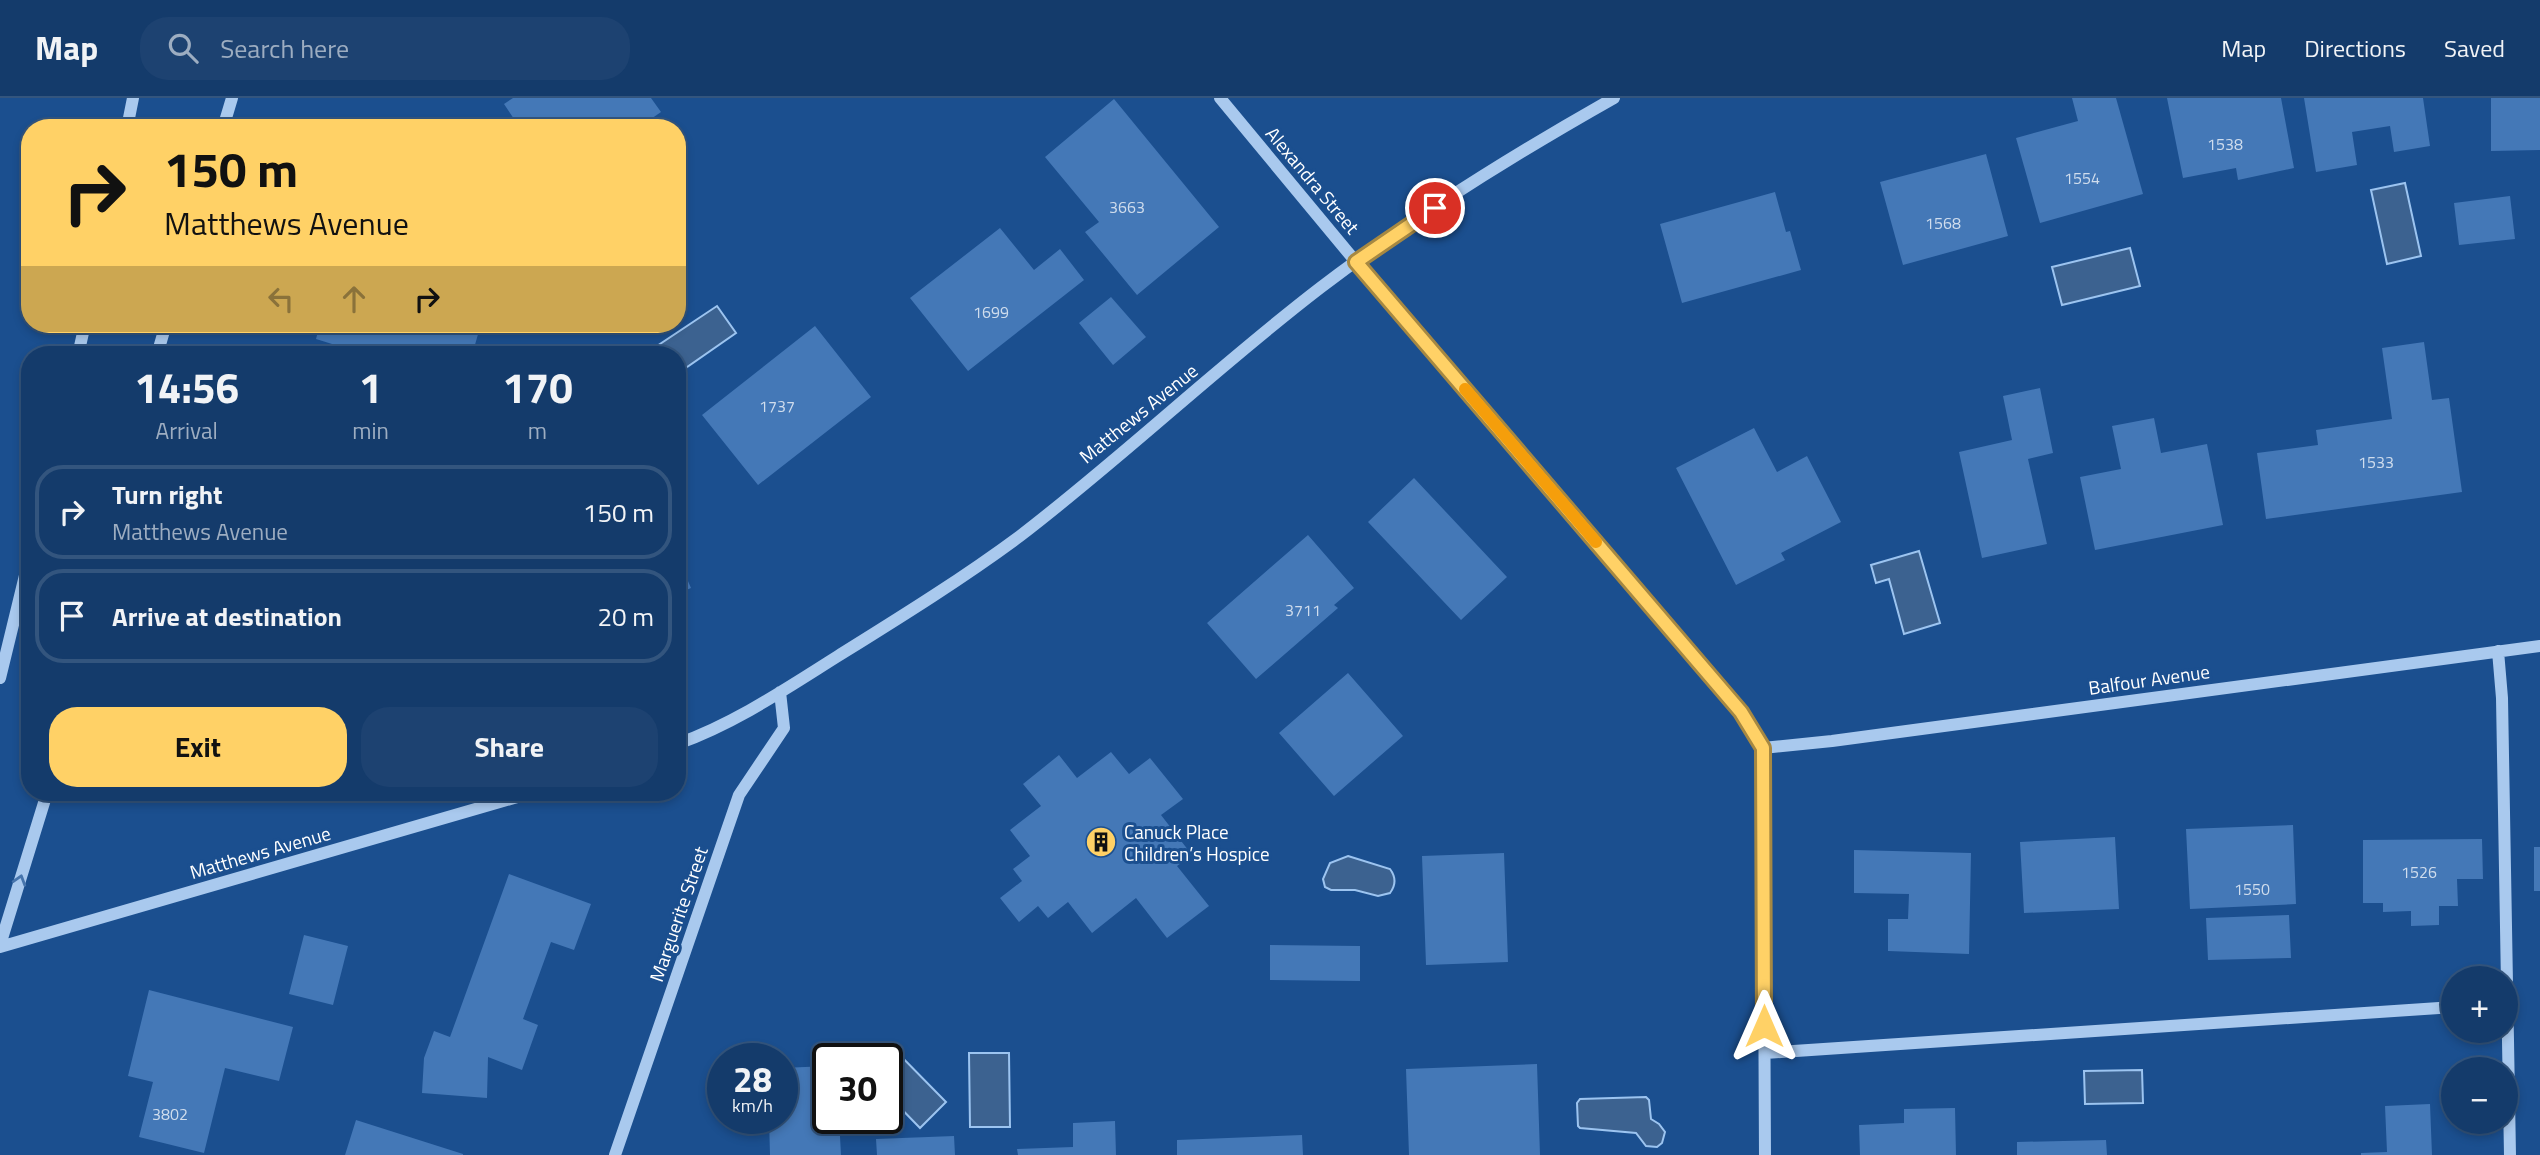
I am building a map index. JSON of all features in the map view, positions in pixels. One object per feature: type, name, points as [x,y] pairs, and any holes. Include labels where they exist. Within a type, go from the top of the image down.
[{"type":"street","points":[[129,119],[133,98]]},
{"type":"street","points":[[226,119],[232,98]]},
{"type":"street","name":"Alexandra Street","points":[[1220,98],[1356,262],[1741,712],[1763,748]]},
{"type":"street","name":"Matthews Avenue","points":[[686,741],[780,692],[890,624],[1019,536],[1320,288],[1546,136],[1614,98]]},
{"type":"street","points":[[0,678],[21,592]]},
{"type":"street","name":"Balfour Avenue","points":[[1763,748],[1846,740],[2540,646]]},
{"type":"street","points":[[2498,651],[2502,698],[2506,966]]},
{"type":"street","name":"Marguerite Street","points":[[615,1155],[739,795],[783,728],[780,692]]},
{"type":"street","points":[[1763,748],[1765,1155]]},
{"type":"street","points":[[0,946],[45,801]]},
{"type":"street","name":"Matthews Avenue","points":[[0,946],[503,801]]},
{"type":"street","points":[[1765,1053],[2441,1008]]},
{"type":"street","points":[[2507,1043],[2510,1155]]},
{"type":"water","points":[[2405,183],[2421,256],[2387,264],[2371,190]]},
{"type":"water","points":[[2130,248],[2140,286],[2062,305],[2052,267]]},
{"type":"water","points":[[717,306],[736,333],[686,368],[686,346],[657,346],[676,333],[686,333],[686,327]]},
{"type":"water","points":[[1919,551],[1940,623],[1904,634],[1889,579],[1876,583],[1871,565]]},
{"type":"water","points":[[1348,856],[1390,869],[1394,881],[1390,893],[1378,896],[1325,887],[1323,879],[1330,863]]},
{"type":"water","points":[[969,1053],[1009,1053],[1010,1127],[970,1127]]},
{"type":"water","points":[[903,1058],[946,1102],[920,1128],[903,1110]]},
{"type":"water","points":[[2142,1070],[2143,1103],[2085,1104],[2084,1071]]},
{"type":"water","points":[[1646,1097],[1649,1100],[1651,1119],[1665,1132],[1662,1143],[1657,1147],[1646,1146],[1636,1133],[1578,1126],[1577,1103],[1580,1099]]},
{"type":"building","points":[[513,98],[651,98],[661,112],[651,119],[514,119],[504,104]]},
{"type":"building","points":[[2072,98],[2116,98],[2143,194],[2040,223],[2016,138],[2078,121]]},
{"type":"building","points":[[2167,98],[2281,98],[2294,168],[2238,180],[2236,168],[2183,178]]},
{"type":"building","points":[[2304,98],[2423,98],[2430,146],[2394,152],[2390,126],[2352,132],[2357,165],[2316,172]]},
{"type":"building","points":[[2491,98],[2540,98],[2540,150],[2491,151]]},
{"type":"building","points":[[1114,99],[1219,227],[1137,295],[1085,232],[1099,222],[1045,157]]},
{"type":"building","points":[[1986,154],[2008,236],[1903,265],[1880,182]]},
{"type":"building","points":[[1775,192],[1786,232],[1790,231],[1801,270],[1682,303],[1660,224]]},
{"type":"building","points":[[2510,196],[2515,239],[2459,245],[2454,203]]},
{"type":"building","points":[[1000,228],[1034,270],[1060,249],[1084,280],[968,371],[910,298]]},
{"type":"building","points":[[1111,297],[1146,337],[1113,365],[1079,323]]},
{"type":"building","points":[[815,326],[871,397],[758,485],[702,415]]},
{"type":"building","points":[[318,333],[478,333],[475,346],[339,346],[316,339]]},
{"type":"building","points":[[2424,342],[2432,400],[2449,398],[2462,492],[2266,519],[2257,453],[2318,445],[2316,430],[2392,419],[2382,348]]},
{"type":"building","points":[[2040,388],[2053,453],[2028,459],[2047,544],[1982,558],[1959,452],[2012,440],[2003,396]]},
{"type":"building","points":[[2154,418],[2161,453],[2207,444],[2223,525],[2095,550],[2080,477],[2121,469],[2112,426]]},
{"type":"building","points":[[1754,428],[1777,472],[1807,456],[1841,522],[1781,553],[1785,560],[1736,585],[1676,468]]},
{"type":"building","points":[[1414,478],[1507,577],[1461,620],[1368,522]]},
{"type":"building","points":[[1308,535],[1354,588],[1334,605],[1338,608],[1256,679],[1207,623]]},
{"type":"building","points":[[686,577],[691,588],[686,590]]},
{"type":"building","points":[[1348,673],[1403,736],[1334,796],[1279,733]]},
{"type":"building","name":"Canuck Place Children’s Hospice","points":[[1111,752],[1129,774],[1150,758],[1183,799],[1161,815],[1192,855],[1177,866],[1209,906],[1167,938],[1136,898],[1092,933],[1068,902],[1048,918],[1038,906],[1019,922],[1000,898],[1022,881],[1013,869],[1030,856],[1010,830],[1041,806],[1023,784],[1059,755],[1077,778]]},
{"type":"building","points":[[2293,825],[2296,904],[2190,909],[2186,829]]},
{"type":"building","points":[[2115,837],[2119,909],[2024,913],[2020,842]]},
{"type":"building","points":[[2482,839],[2483,879],[2457,879],[2458,906],[2439,906],[2439,925],[2411,926],[2411,911],[2383,912],[2383,903],[2363,903],[2363,840]]},
{"type":"building","points":[[2534,847],[2540,847],[2540,891],[2534,891]]},
{"type":"building","points":[[1854,850],[1971,853],[1969,954],[1888,951],[1888,919],[1908,919],[1909,894],[1854,893]]},
{"type":"building","points":[[1504,853],[1508,962],[1426,965],[1422,856]]},
{"type":"building","points":[[509,874],[591,904],[574,950],[551,942],[523,1019],[538,1025],[522,1070],[488,1057],[487,1098],[422,1093],[424,1058],[434,1031],[450,1037]]},
{"type":"building","points":[[2289,915],[2291,958],[2208,960],[2206,918]]},
{"type":"building","points":[[304,935],[348,946],[333,1005],[289,994]]},
{"type":"building","points":[[1270,945],[1360,946],[1360,981],[1270,980]]},
{"type":"building","points":[[149,990],[293,1027],[279,1081],[225,1068],[204,1153],[139,1137],[153,1082],[128,1076]]},
{"type":"building","points":[[1537,1064],[1540,1155],[1409,1155],[1406,1069]]},
{"type":"building","points":[[798,1067],[812,1067],[812,1134],[840,1134],[841,1155],[770,1155],[769,1134],[798,1134]]},
{"type":"building","points":[[2430,1104],[2432,1155],[2361,1155],[2387,1152],[2385,1106]]},
{"type":"building","points":[[1955,1108],[1956,1155],[1860,1155],[1859,1125],[1904,1123],[1904,1109]]},
{"type":"building","points":[[356,1120],[463,1154],[463,1155],[345,1155]]},
{"type":"building","points":[[1115,1121],[1116,1155],[1018,1155],[1017,1149],[1073,1147],[1073,1123]]},
{"type":"building","points":[[1302,1135],[1303,1155],[1177,1155],[1177,1140]]},
{"type":"building","points":[[954,1136],[955,1155],[877,1155],[876,1139]]},
{"type":"building","points":[[2106,1140],[2107,1155],[2017,1155],[2017,1142]]},
{"type":"slow traffic","points":[[1465,389],[1596,542]]},
{"type":"place","name":"Canuck Place Children’s Hospice","points":[[1101,842]]},
{"type":"route","points":[[1435,208],[1356,262],[1741,712],[1763,748],[1764,1026]]}]
